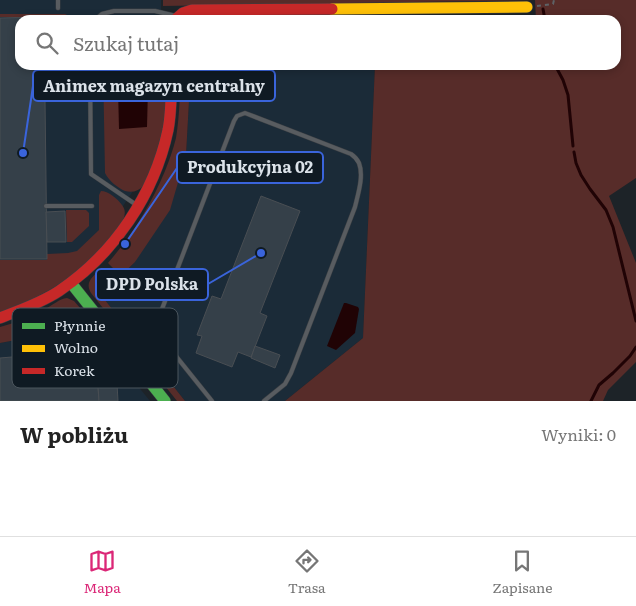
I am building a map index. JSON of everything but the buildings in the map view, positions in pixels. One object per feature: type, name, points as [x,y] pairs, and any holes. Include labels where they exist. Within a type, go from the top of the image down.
[{"type":"street","points":[[181,15],[192,10],[527,7]]},
{"type":"street","points":[[25,308],[71,283],[97,261],[111,246],[138,206],[147,191],[156,169],[166,136],[170,114],[172,70]]},
{"type":"street","points":[[71,283],[91,308]]},
{"type":"street","points":[[0,318],[12,314]]},
{"type":"street","points":[[155,388],[165,401]]},
{"type":"lane","points":[[58,0],[58,8]]},
{"type":"lane","points":[[101,15],[114,11],[155,11],[170,15]]},
{"type":"lane","points":[[90,70],[91,174],[138,206]]},
{"type":"lane","points":[[162,308],[237,116],[246,113],[351,154],[359,162],[360,174],[354,207],[291,373],[285,384],[264,401]]},
{"type":"lane","points":[[46,206],[92,206]]},
{"type":"lane","points":[[178,359],[212,401]]},
{"type":"path","points":[[527,7],[553,4],[554,0]]},
{"type":"path","points":[[64,80],[69,81]]},
{"type":"shaded area","points":[[0,0],[161,0],[161,15],[15,15],[15,70],[159,70],[137,185],[115,218],[68,263],[0,301]]},
{"type":"shaded area","points":[[163,0],[535,0],[163,6]]},
{"type":"shaded area","points":[[535,0],[636,0],[636,178],[609,196],[636,263],[636,362],[608,390],[603,401],[285,401],[363,338],[375,70],[621,70],[621,15],[536,15]]},
{"type":"shaded area","points":[[0,14],[67,15],[15,15],[15,17],[0,17]]},
{"type":"shaded area","points":[[103,70],[117,70],[117,73],[127,73],[127,76],[136,76],[137,73],[144,73],[144,70],[166,70],[162,133],[146,181],[141,188],[128,192],[119,188],[105,173]]},
{"type":"shaded area","points":[[181,70],[191,70],[186,155],[170,210],[135,262],[101,295],[111,308],[103,308],[91,293],[89,282],[102,268],[106,273],[101,278],[107,284],[118,273],[108,263],[125,242],[154,196],[176,138]]},
{"type":"shaded area","points":[[191,70],[375,70],[363,338],[285,401],[185,401],[175,388],[178,388],[178,308],[111,308],[101,295],[135,262],[186,155]]},
{"type":"shaded area","points":[[118,88],[148,88],[147,127],[119,129]]},
{"type":"shaded area","points":[[101,191],[113,196],[124,209],[123,221],[118,229],[92,258],[72,275],[37,297],[0,313],[0,260],[47,260],[47,254],[77,251],[99,230],[99,195]]},
{"type":"shaded area","points":[[66,210],[86,210],[89,213],[89,226],[72,242],[67,242]]},
{"type":"shaded area","points":[[67,298],[74,301],[80,308],[47,308],[59,301]]},
{"type":"shaded area","points":[[344,303],[359,309],[355,333],[336,350],[327,346]]},
{"type":"shaded area","points":[[12,323],[12,341],[0,343],[0,327]]},
{"type":"shaded area","points":[[12,341],[12,388],[139,388],[150,401],[0,401],[0,343]]},
{"type":"shaded area","points":[[167,388],[175,388],[185,401],[177,401]]},
{"type":"waterway","points":[[543,9],[544,15]]},
{"type":"waterway","points":[[558,70],[568,95],[573,146]]},
{"type":"waterway","points":[[574,152],[581,175],[606,210],[613,227],[636,321]]},
{"type":"waterway","points":[[591,401],[599,385],[630,356],[636,347]]},
{"type":"traffic: fast","points":[[71,283],[91,308]]},
{"type":"traffic: fast","points":[[155,388],[165,401]]},
{"type":"traffic: slow","points":[[332,9],[527,7]]},
{"type":"traffic: jam","points":[[181,15],[192,10],[332,9]]},
{"type":"traffic: jam","points":[[25,308],[59,291],[79,276],[114,241],[142,200],[162,154],[168,130],[172,70]]},
{"type":"traffic: jam","points":[[0,318],[12,313]]},
{"type":"place","name":"Animex magazyn centralny","points":[[23,153]]},
{"type":"place","name":"Produkcyjna 02","points":[[125,244]]},
{"type":"place","name":"DPD Polska","points":[[261,253]]}]
